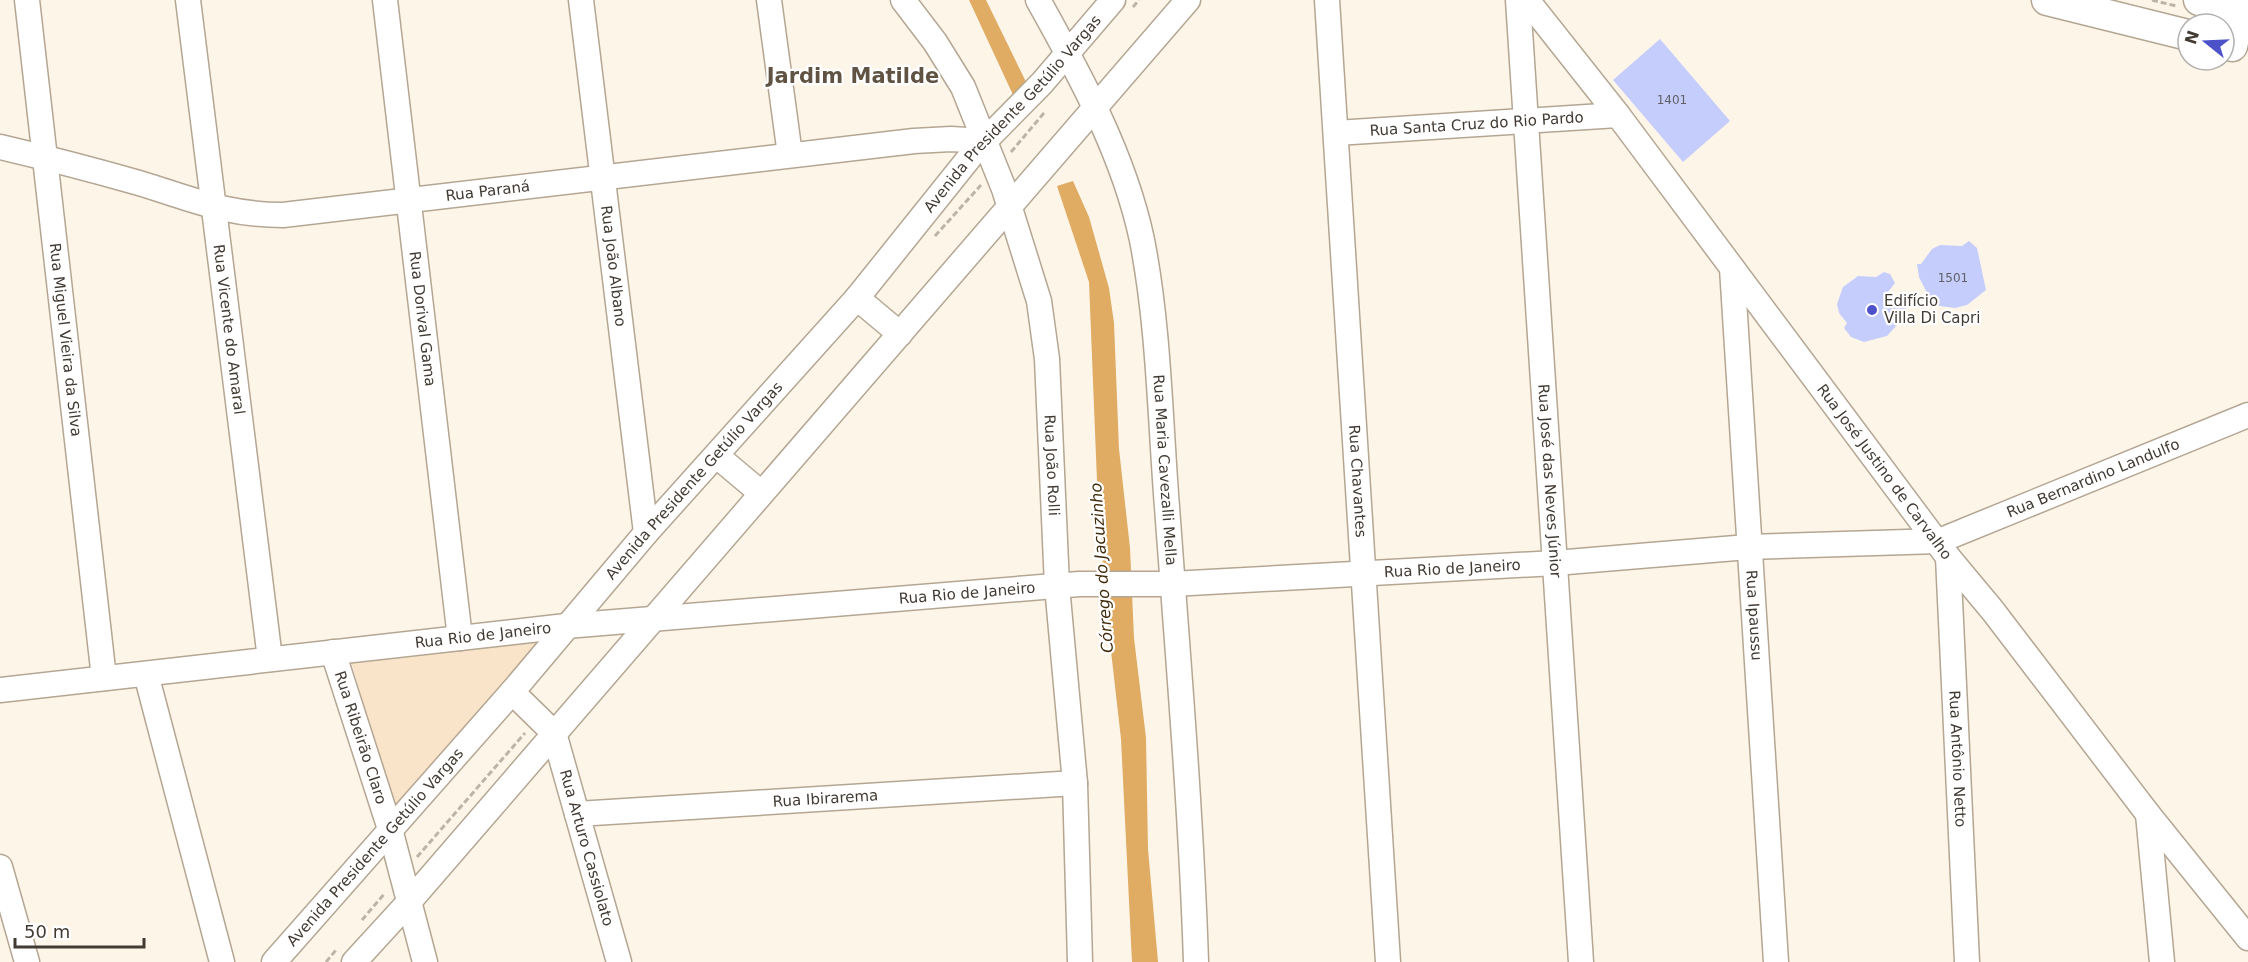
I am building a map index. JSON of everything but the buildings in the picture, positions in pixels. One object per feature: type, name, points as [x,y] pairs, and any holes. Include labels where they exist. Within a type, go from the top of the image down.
[{"type":"main road","points":[[2047,0],[2110,8],[2176,31]]},
{"type":"main road","points":[[2199,0],[2244,11],[2236,42]]},
{"type":"street","name":"Rua Miguel Vieira da Silva","points":[[27,0],[104,678]]},
{"type":"street","name":"Rua Vicente do Amaral","points":[[188,0],[270,659]]},
{"type":"street","name":"Rua Dorival Gama","points":[[385,0],[460,638]]},
{"type":"street","name":"Rua João Albano","points":[[581,0],[646,533]]},
{"type":"street","points":[[769,0],[790,155]]},
{"type":"street","name":"Rua João Rolli","points":[[903,0],[935,42],[963,87],[1004,189],[1040,300],[1068,585],[1080,962]]},
{"type":"street","name":"Rua Maria Cavezalli Mella","points":[[1038,0],[1094,107],[1121,172],[1142,239],[1152,311],[1161,584],[1196,962]]},
{"type":"street","name":"Avenida Presidente Getúlio Vargas","points":[[274,962],[512,692],[646,533],[857,298],[984,141],[1068,54],[1113,0]]},
{"type":"street","points":[[354,962],[409,902],[651,619],[1188,0]]},
{"type":"street","name":"Rua Chavantes","points":[[1327,0],[1388,962]]},
{"type":"street","name":"Rua José das Neves Júnior","points":[[1518,0],[1581,962]]},
{"type":"street","name":"Rua José Justino de Carvalho","points":[[1527,0],[1618,115],[1943,549],[2148,814],[2248,938]]},
{"type":"street","name":"Rua Santa Cruz do Rio Pardo","points":[[1336,133],[1618,115]]},
{"type":"street","name":"Rua Paraná","points":[[0,147],[150,186],[213,208],[247,215],[283,215],[790,155],[933,140],[984,141]]},
{"type":"street","name":"Rua Ipaussu","points":[[1732,268],[1776,962]]},
{"type":"street","points":[[857,298],[900,334]]},
{"type":"street","name":"Rua Bernardino Landulfo","points":[[1943,549],[2248,415]]},
{"type":"street","points":[[717,456],[761,493]]},
{"type":"street","name":"Rua Rio de Janeiro","points":[[0,690],[566,626],[1068,585],[1161,584],[1364,574],[1555,563],[1749,547],[1943,549]]},
{"type":"street","name":"Rua Antônio Netto","points":[[1943,549],[1967,962]]},
{"type":"street","name":"Rua Ribeirão Claro","points":[[333,652],[390,829],[425,962]]},
{"type":"street","points":[[146,674],[222,962]]},
{"type":"street","points":[[512,692],[554,733]]},
{"type":"street","name":"Rua Arturo Cassiolato","points":[[554,733],[619,962]]},
{"type":"street","name":"Rua Ibirarema","points":[[577,814],[1075,783]]},
{"type":"street","points":[[2148,814],[2162,962]]},
{"type":"street","points":[[0,867],[27,962]]},
{"type":"shaded area","points":[[969,0],[986,0],[1029,88],[1014,97]]},
{"type":"shaded area","points":[[1073,181],[1089,217],[1109,288],[1114,323],[1119,449],[1130,548],[1134,638],[1146,738],[1148,849],[1158,962],[1132,962],[1121,739],[1106,607],[1097,481],[1089,282],[1057,186]]},
{"type":"shaded area","points":[[540,641],[394,808],[351,661]]},
{"type":"place","name":"Edifício Villa Di Capri","points":[[1872,310]]},
{"type":"district","name":"Jardim Matilde","points":[[853,76]]},
{"type":"water label","name":"Córrego do Jacuzinho","points":[[1101,568]]}]
